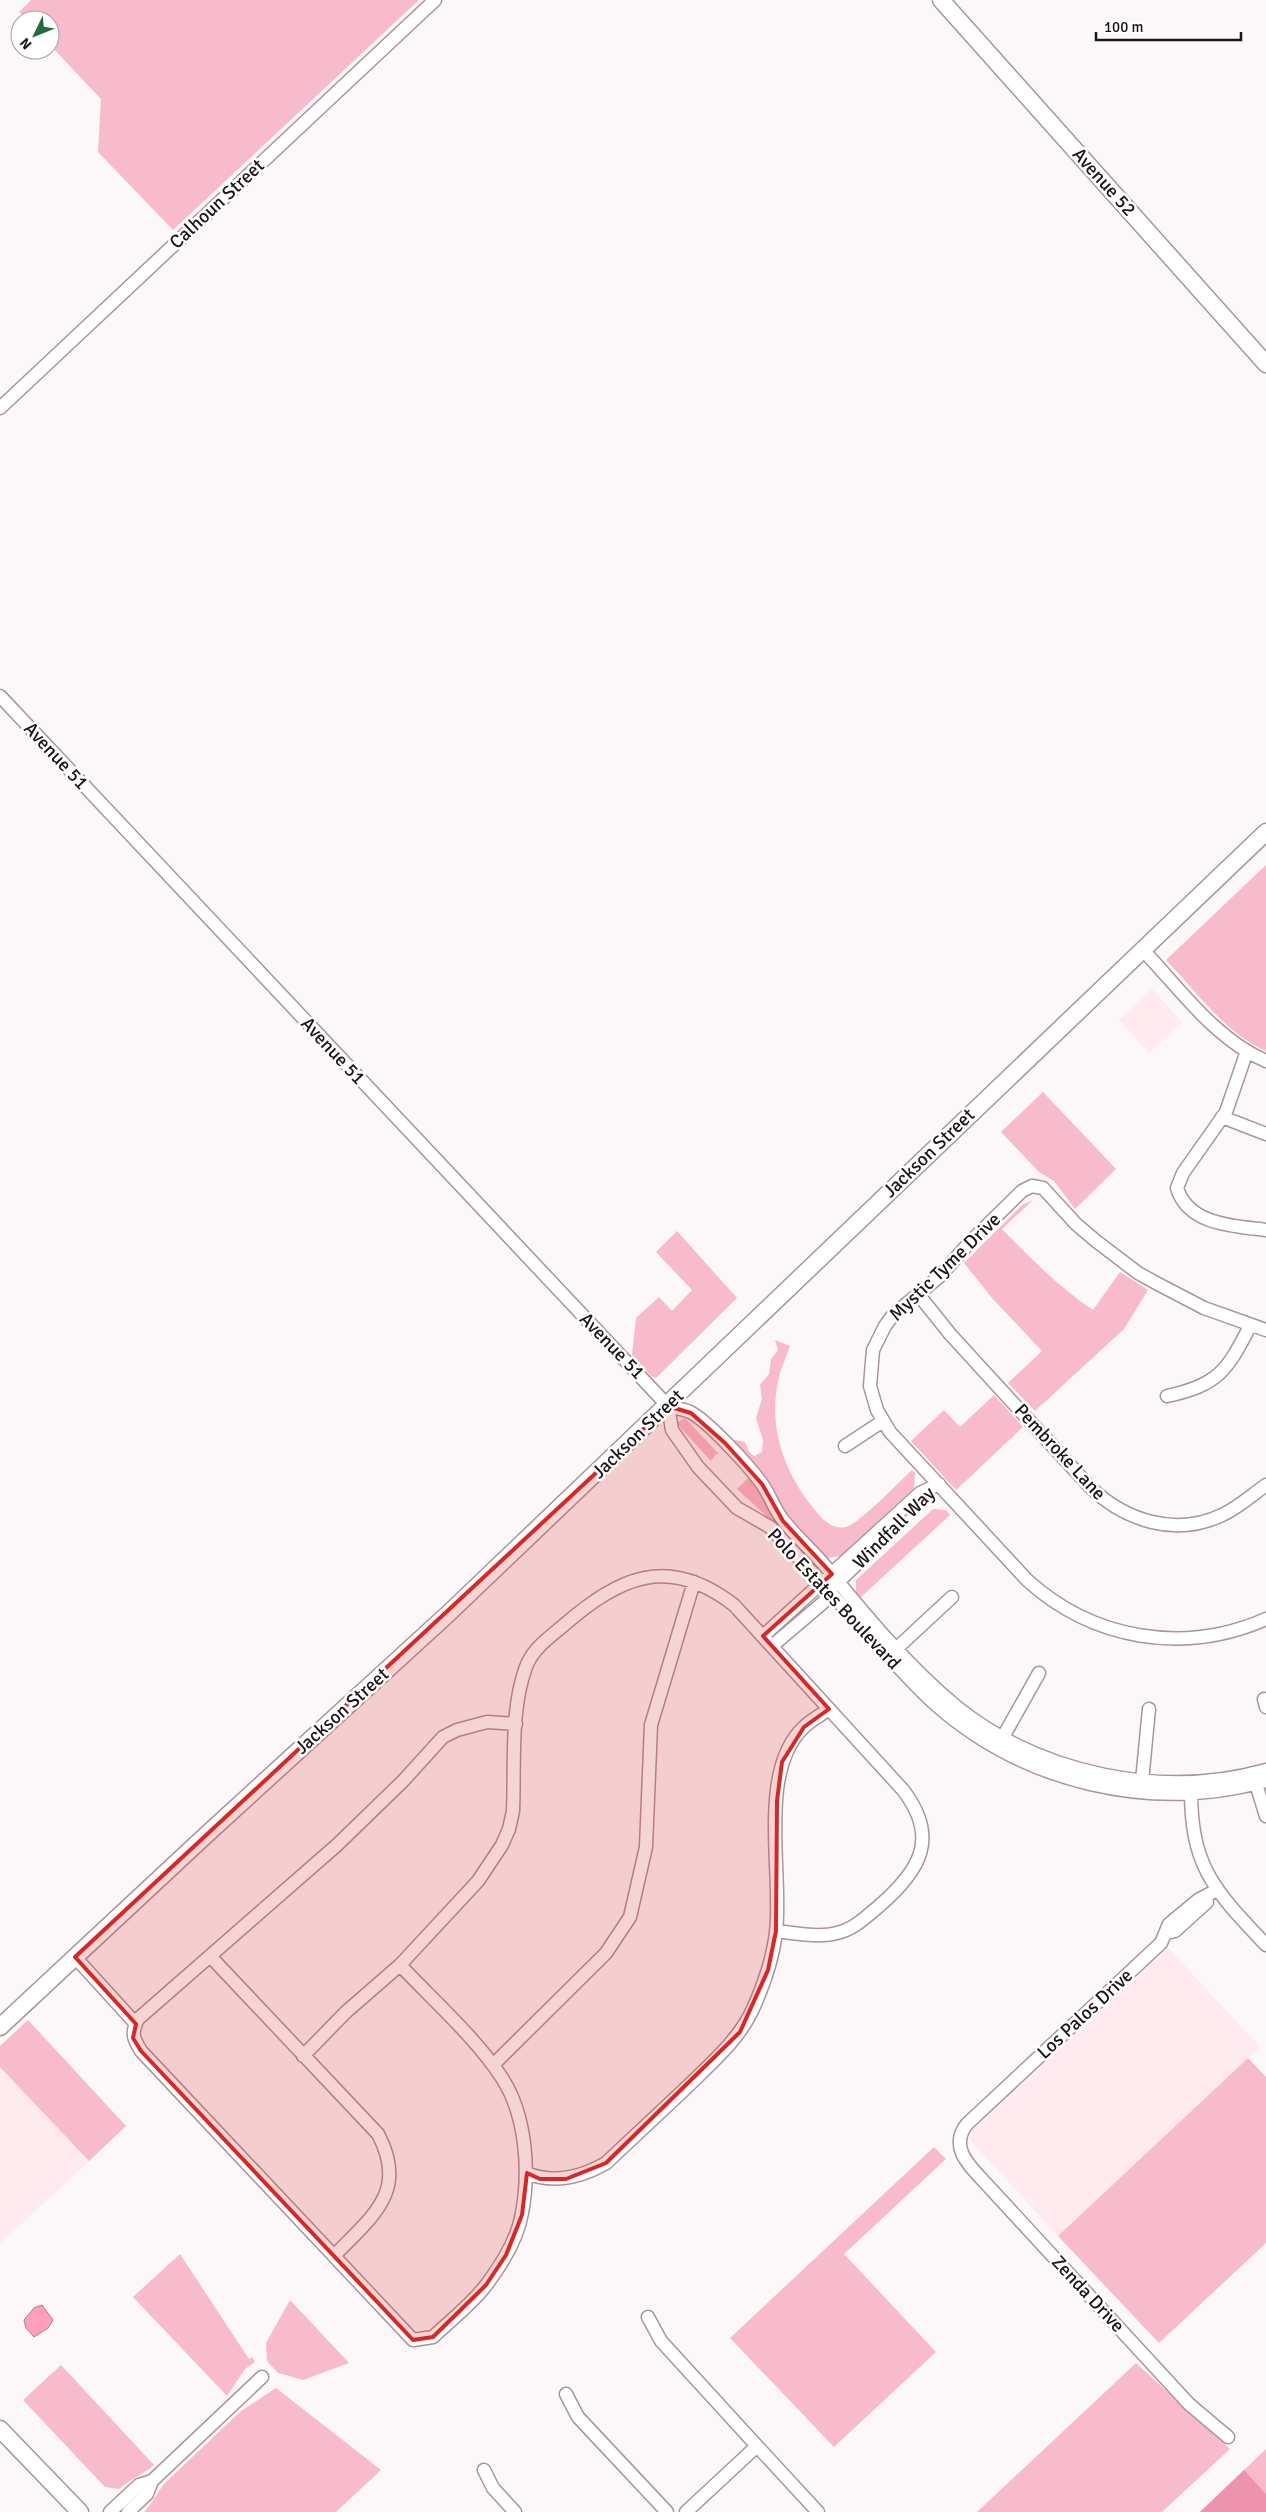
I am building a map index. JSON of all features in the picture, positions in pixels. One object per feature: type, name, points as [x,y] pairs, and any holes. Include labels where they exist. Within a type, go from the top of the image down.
[{"type":"main road","name":"Avenue 52","points":[[941,0],[1266,364]]},
{"type":"main road","name":"Jackson Street","points":[[0,2027],[449,1613],[668,1406],[950,1132],[1266,832]]},
{"type":"main road","points":[[0,2429],[80,2512]]},
{"type":"street","name":"Calhoun Street","points":[[0,408],[434,0]]},
{"type":"street","name":"Avenue 51","points":[[0,696],[668,1406]]},
{"type":"street","points":[[1143,950],[1208,1019],[1247,1051],[1266,1061]]},
{"type":"street","points":[[1247,1051],[1222,1117],[1183,1173],[1176,1188],[1179,1197],[1191,1210],[1217,1224],[1266,1230]]},
{"type":"street","points":[[1222,1117],[1266,1134]]},
{"type":"street","name":"Mystic Tyme Drive","points":[[1250,1326],[1204,1308],[1138,1273],[1076,1224],[1044,1188],[1032,1186],[1022,1191],[970,1242],[940,1276],[893,1314],[878,1336],[873,1350],[870,1386],[872,1399],[883,1421],[1027,1580],[1046,1598],[1070,1613],[1116,1632],[1167,1640],[1190,1639],[1234,1631],[1266,1619]]},
{"type":"street","name":"Pembroke Lane","points":[[918,1294],[950,1334],[1107,1503],[1123,1513],[1142,1520],[1181,1525],[1210,1520],[1222,1515],[1266,1485]]},
{"type":"street","points":[[1167,1396],[1201,1386],[1221,1373],[1232,1360],[1250,1326],[1266,1330]]},
{"type":"street","name":"Polo Estates Boulevard","points":[[1261,1782],[1135,1793],[1081,1782],[1034,1767],[991,1745],[951,1718],[925,1694],[830,1583],[784,1521],[762,1484],[725,1443],[691,1412],[668,1406],[672,1430],[698,1467],[736,1508],[770,1527],[830,1583],[898,1648],[954,1704],[1003,1737],[1040,1756],[1063,1764],[1112,1776],[1191,1788],[1266,1770]]},
{"type":"street","points":[[845,1446],[883,1421]]},
{"type":"street","name":"Windfall Way","points":[[768,1641],[830,1583],[920,1493],[939,1484]]},
{"type":"street","points":[[303,2056],[346,2012],[400,1965],[478,1881],[502,1845],[510,1829],[513,1811],[516,1724],[520,1685],[527,1664],[540,1645],[578,1614],[610,1591],[632,1581],[657,1575],[678,1577],[714,1591],[734,1605],[912,1802],[923,1828],[922,1847],[910,1874],[895,1892],[853,1928],[825,1935],[776,1931]]},
{"type":"street","points":[[493,2065],[606,1952],[630,1917],[646,1847],[651,1725],[694,1582]]},
{"type":"street","points":[[898,1648],[952,1597]]},
{"type":"street","points":[[1003,1737],[1039,1673]]},
{"type":"street","points":[[1142,1781],[1149,1709]]},
{"type":"street","points":[[526,2173],[540,2179],[566,2179],[584,2174],[606,2164],[723,2053],[740,2032],[752,2011],[768,1970],[776,1931],[777,1801],[782,1762],[788,1749],[804,1727],[829,1710]]},
{"type":"street","points":[[400,1965],[493,2065],[513,2100],[520,2125],[526,2173],[522,2215],[506,2255],[486,2285],[433,2337],[422,2340],[412,2340],[141,2051],[133,2038],[132,2030],[138,2019],[337,1845],[403,1781],[443,1737],[457,1730],[487,1722],[516,1724]]},
{"type":"street","points":[[1261,1782],[1266,1816]]},
{"type":"street","points":[[1191,1788],[1196,1846],[1202,1862],[1228,1906],[1266,1946]]},
{"type":"street","name":"Los Palos Drive","points":[[958,2143],[961,2132],[967,2124],[1161,1943],[1169,1924],[1198,1900],[1217,1890]]},
{"type":"street","points":[[210,1956],[378,2134],[388,2153],[390,2172],[387,2192],[378,2209],[334,2256]]},
{"type":"street","points":[[75,1957],[136,2024]]},
{"type":"street","name":"Zenda Drive","points":[[958,2143],[961,2154],[990,2188],[1189,2404],[1228,2437]]},
{"type":"street","points":[[648,2317],[661,2341],[818,2512]]},
{"type":"street","points":[[128,2512],[147,2494],[152,2481],[262,2377]]},
{"type":"street","points":[[566,2394],[578,2417],[667,2512]]},
{"type":"street","points":[[686,2512],[757,2446]]},
{"type":"street","points":[[484,2470],[493,2488],[515,2512]]},
{"type":"street","points":[[110,2512],[139,2485],[152,2481]]},
{"type":"highlighted area","points":[[668,1406],[691,1413],[725,1443],[762,1484],[783,1521],[832,1574],[763,1636],[829,1709],[804,1727],[782,1762],[777,1801],[776,1931],[768,1970],[740,2032],[606,2163],[566,2179],[540,2179],[527,2173],[522,2215],[506,2255],[486,2285],[433,2337],[413,2340],[141,2051],[133,2038],[136,2024],[75,1957]]},
{"type":"shaded area","points":[[31,0],[419,0],[173,230],[98,152],[101,99],[60,56],[60,10],[21,10]]},
{"type":"shaded area","points":[[1266,865],[1266,1051],[1237,1034],[1200,998],[1166,960]]},
{"type":"shaded area","points":[[1152,989],[1182,1022],[1149,1053],[1119,1020]]},
{"type":"shaded area","points":[[1043,1092],[1116,1169],[1075,1209],[1054,1181],[1039,1172],[1001,1132]]},
{"type":"shaded area","points":[[1033,1200],[1002,1229],[1068,1292],[1093,1310],[1120,1272],[1148,1290],[1124,1329],[1035,1411],[1008,1383],[1042,1351],[992,1298],[964,1263],[1022,1205]]},
{"type":"shaded area","points":[[677,1231],[737,1298],[656,1378],[651,1376],[632,1355],[636,1318],[659,1297],[672,1311],[692,1290],[656,1252]]},
{"type":"shaded area","points":[[775,1340],[790,1346],[779,1378],[775,1399],[775,1417],[781,1450],[795,1481],[824,1520],[836,1527],[846,1527],[852,1524],[870,1510],[912,1470],[915,1473],[914,1488],[840,1556],[826,1558],[790,1520],[766,1480],[733,1441],[745,1442],[749,1452],[754,1456],[762,1452],[763,1440],[756,1418],[762,1399],[760,1385],[769,1374],[771,1359],[778,1350]]},
{"type":"shaded area","points":[[994,1395],[1023,1427],[956,1490],[911,1441],[944,1410],[960,1427]]},
{"type":"shaded area","points":[[685,1418],[719,1454],[716,1454],[711,1461],[678,1425],[678,1422]]},
{"type":"shaded area","points":[[749,1477],[797,1544],[737,1489]]},
{"type":"shaded area","points":[[933,1509],[946,1510],[950,1515],[860,1598],[856,1593],[856,1580]]},
{"type":"shaded area","points":[[1168,1948],[1260,2047],[1058,2236],[970,2140],[971,2133]]},
{"type":"shaded area","points":[[28,2020],[126,2126],[89,2161],[0,2067],[0,2046]]},
{"type":"shaded area","points":[[1248,2058],[1266,2077],[1266,2243],[1159,2343],[1058,2236]]},
{"type":"shaded area","points":[[0,2067],[89,2161],[0,2244]]},
{"type":"shaded area","points":[[934,2147],[946,2159],[844,2254],[936,2352],[834,2447],[730,2338]]},
{"type":"shaded area","points":[[180,2254],[249,2359],[252,2357],[255,2362],[245,2369],[227,2396],[133,2297]]},
{"type":"shaded area","points":[[290,2300],[349,2363],[303,2380],[278,2373],[267,2361],[266,2343]]},
{"type":"shaded area","points":[[42,2305],[53,2320],[48,2328],[34,2337],[26,2328],[24,2320],[34,2308]]},
{"type":"shaded area","points":[[1136,2363],[1230,2449],[1162,2512],[977,2512]]},
{"type":"shaded area","points":[[61,2365],[154,2465],[119,2489],[105,2487],[23,2400]]},
{"type":"shaded area","points":[[276,2388],[381,2470],[336,2512],[144,2512],[165,2484],[241,2411]]},
{"type":"shaded area","points":[[1266,2449],[1266,2512],[1200,2512]]},
{"type":"shaded area","points":[[1244,2470],[1266,2494],[1266,2512],[1200,2512]]}]
